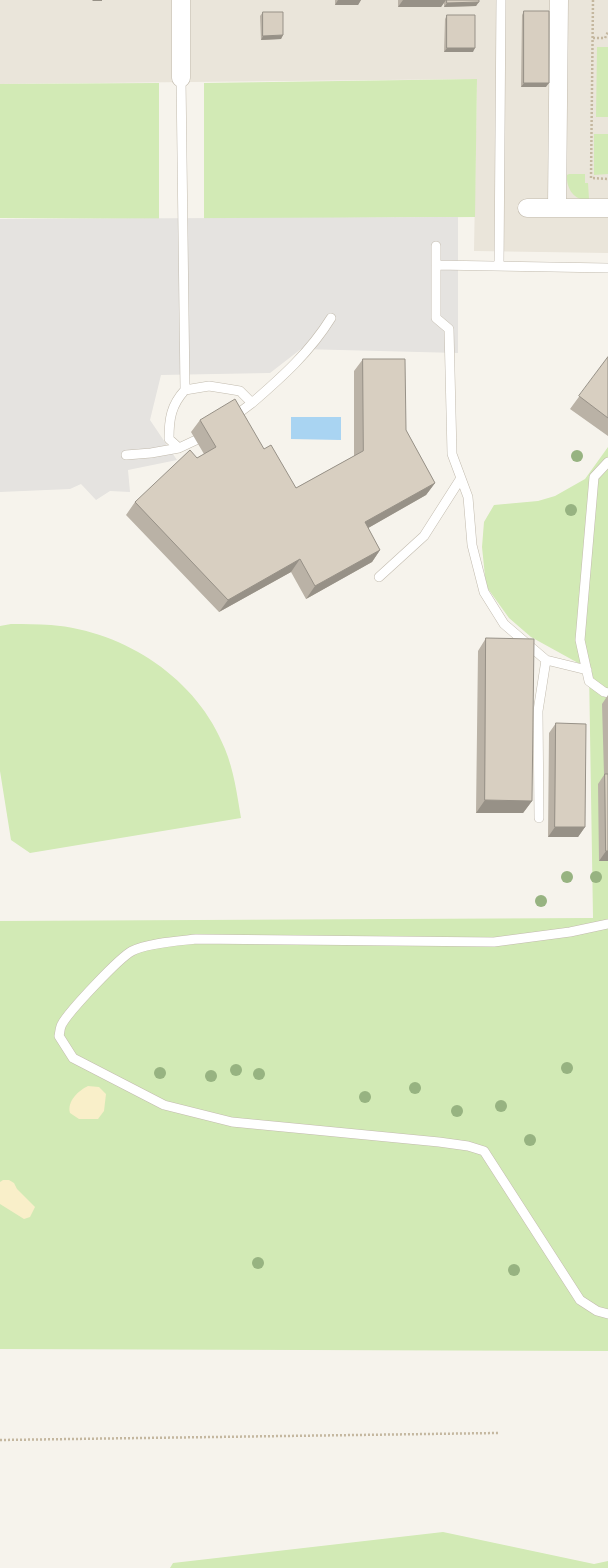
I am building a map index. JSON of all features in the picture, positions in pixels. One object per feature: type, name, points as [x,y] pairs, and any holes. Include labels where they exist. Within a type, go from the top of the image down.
[{"type":"street","points":[[181,0],[181,78]]},
{"type":"street","points":[[557,207],[559,0]]},
{"type":"street","points":[[527,208],[608,208]]},
{"type":"lane","points":[[499,266],[501,0]]},
{"type":"lane","points":[[181,78],[185,390]]},
{"type":"lane","points":[[436,246],[436,318],[449,329],[452,454],[468,497],[472,545],[484,592],[504,624],[546,660],[586,670]]},
{"type":"lane","points":[[436,265],[608,268]]},
{"type":"lane","points":[[231,419],[285,374],[307,351],[331,318]]},
{"type":"lane","points":[[179,448],[169,439],[169,423],[171,412],[177,399],[185,390],[209,386],[240,391],[252,403]]},
{"type":"lane","points":[[126,455],[151,453],[179,448],[196,440]]},
{"type":"lane","points":[[608,462],[594,477],[580,640],[589,681],[604,692],[608,693]]},
{"type":"lane","points":[[379,577],[424,536],[461,478]]},
{"type":"lane","points":[[539,818],[538,711],[546,660]]},
{"type":"lane","points":[[608,924],[570,932],[494,942],[196,939],[164,943],[133,951],[115,964],[70,1014],[62,1025],[59,1036],[73,1058],[164,1106],[232,1122],[439,1142],[468,1146],[484,1151],[580,1300],[597,1311],[608,1314]]},
{"type":"path","points":[[593,0],[591,178],[608,179]]},
{"type":"path","points":[[593,38],[605,38],[608,32]]},
{"type":"path","points":[[0,1440],[498,1433]]},
{"type":"shaded area","points":[[0,0],[608,0],[608,253],[474,251],[477,79],[0,84]]},
{"type":"shaded area","points":[[458,217],[458,353],[301,349],[270,373],[161,375],[150,420],[177,460],[128,470],[130,492],[110,491],[96,500],[81,484],[70,489],[0,492],[0,219]]},
{"type":"green space","points":[[597,47],[608,47],[608,117],[596,117]]},
{"type":"green space","points":[[477,79],[475,217],[204,219],[204,83]]},
{"type":"green space","points":[[159,83],[159,219],[0,218],[0,84]]},
{"type":"green space","points":[[594,134],[608,134],[608,174],[594,175]]},
{"type":"green space","points":[[585,174],[585,183],[588,183],[589,199],[580,198],[572,193],[567,180],[567,175]]},
{"type":"green space","points":[[608,447],[608,1351],[0,1349],[0,921],[593,918],[589,669],[531,637],[509,618],[486,586],[482,547],[484,522],[494,505],[538,501],[555,496],[585,479]]},
{"type":"green space","points":[[11,624],[51,625],[79,629],[106,637],[131,648],[156,663],[178,681],[197,701],[213,724],[225,749],[237,791],[241,818],[30,853],[11,840],[0,771],[0,626]]},
{"type":"green space","points":[[443,1532],[594,1564],[608,1561],[608,1568],[170,1568],[173,1563]]},
{"type":"sand","points":[[88,1086],[99,1087],[106,1094],[104,1111],[98,1119],[79,1119],[70,1113],[70,1104],[74,1097]]},
{"type":"sand","points":[[3,1180],[9,1180],[14,1183],[17,1189],[35,1207],[30,1217],[24,1219],[0,1204],[0,1182]]},
{"type":"water","points":[[291,417],[341,417],[341,440],[291,439]]},
{"type":"building","points":[[447,0],[479,0],[479,2],[447,3]]},
{"type":"building","points":[[524,11],[549,11],[549,83],[524,83]]},
{"type":"building","points":[[263,12],[283,12],[283,35],[263,36]]},
{"type":"building","points":[[447,15],[475,15],[475,48],[447,48]]},
{"type":"building","points":[[608,357],[608,418],[579,396]]},
{"type":"building","points":[[363,359],[405,359],[406,430],[435,483],[365,522],[380,550],[315,586],[300,559],[228,600],[135,502],[190,450],[197,458],[216,447],[200,420],[235,399],[264,449],[271,445],[296,488],[363,451]]},
{"type":"building","points":[[486,638],[534,639],[532,801],[485,800]]},
{"type":"building","points":[[556,723],[586,724],[585,827],[555,827]]},
{"type":"building","points":[[605,774],[608,774],[608,851],[606,851]]}]
